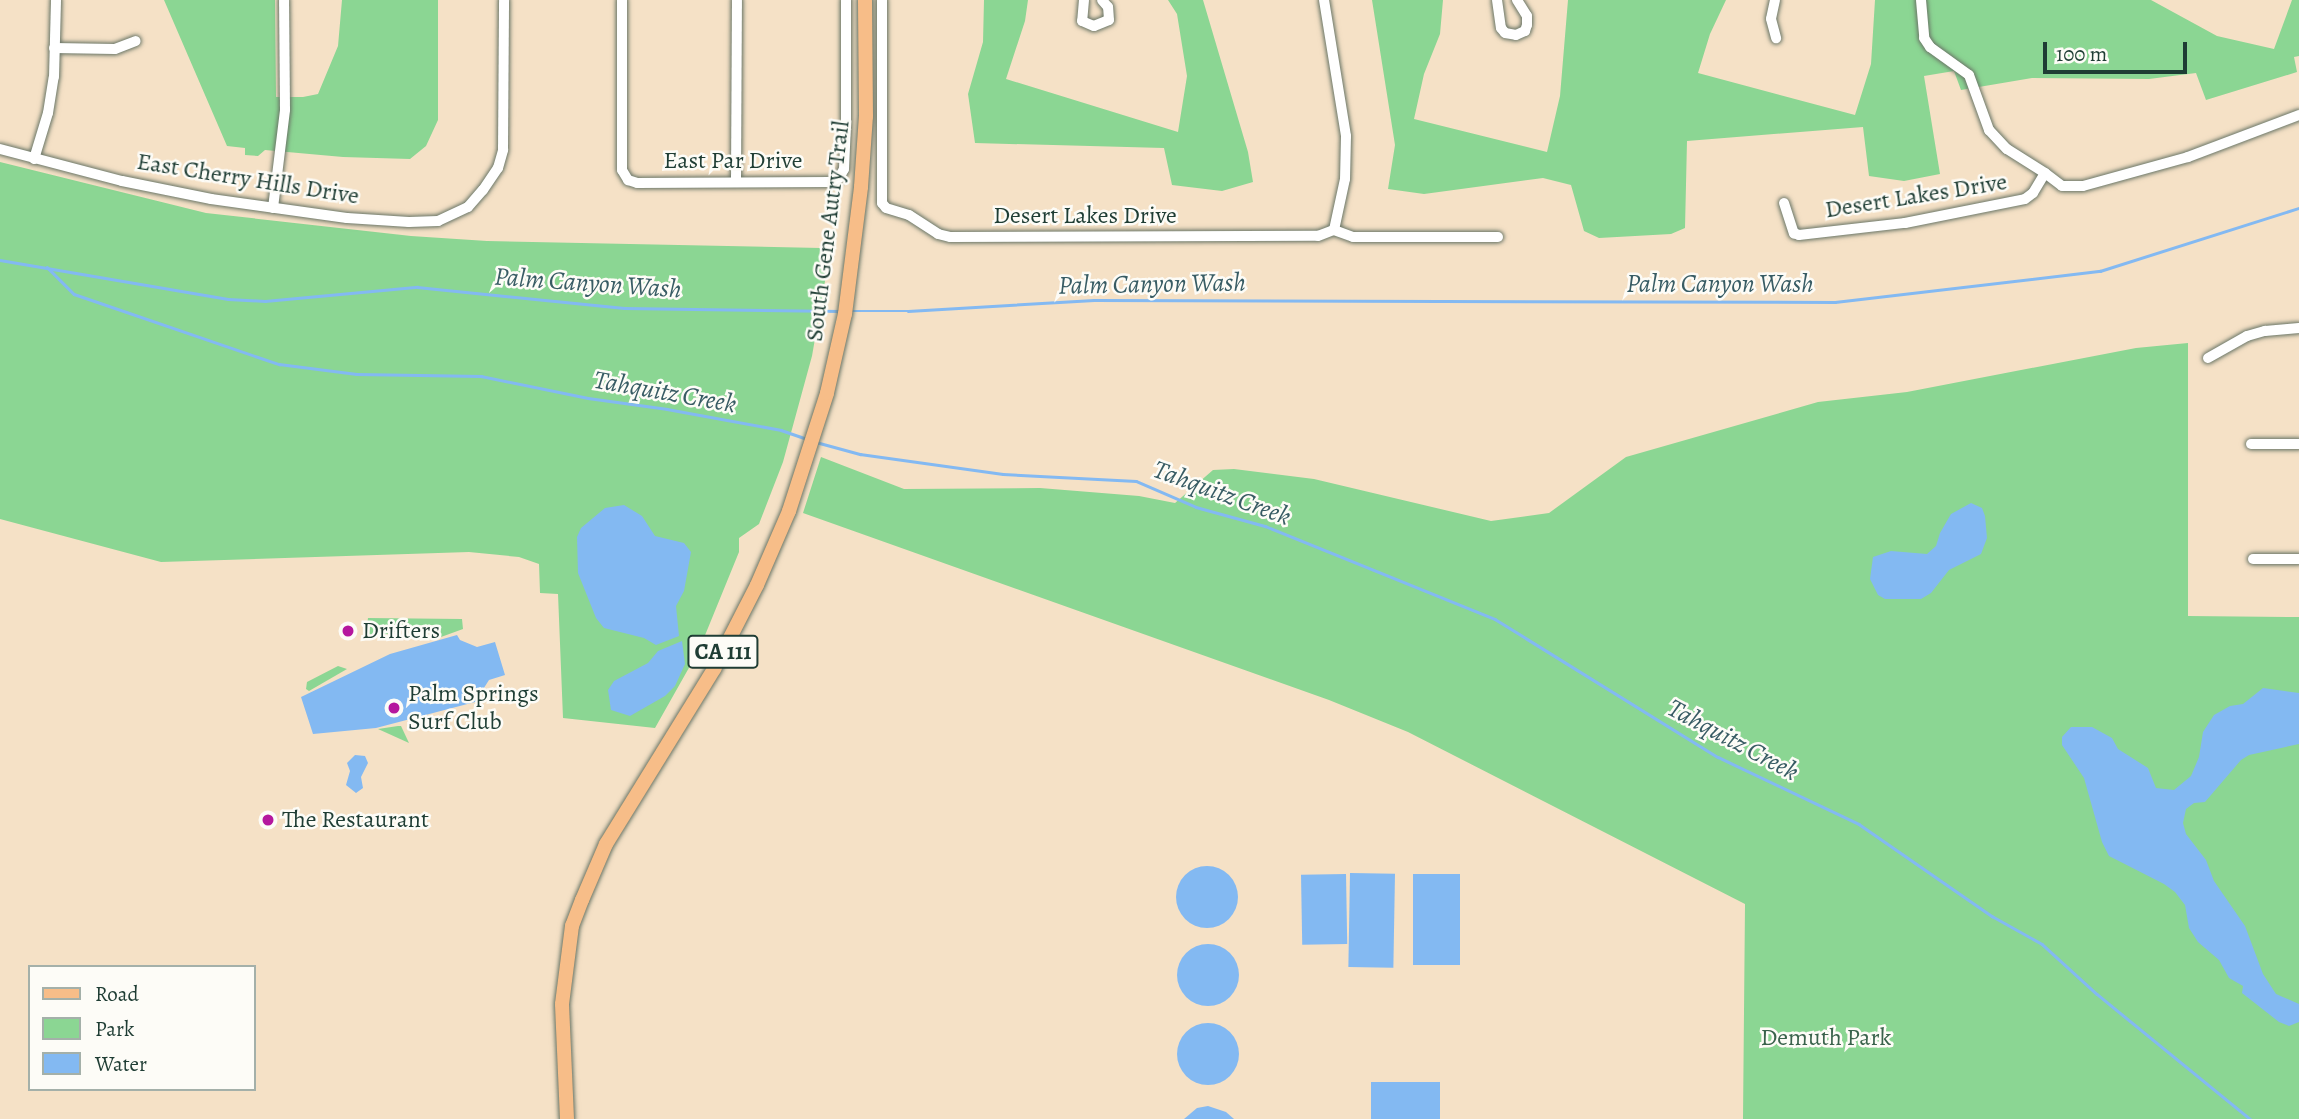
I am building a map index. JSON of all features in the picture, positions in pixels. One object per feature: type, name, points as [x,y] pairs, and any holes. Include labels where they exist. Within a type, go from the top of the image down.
[{"type":"main road","name":"South Gene Autry Trail","points":[[567,1119],[562,1004],[572,926],[626,810],[714,669],[773,552],[817,429],[838,350],[854,251],[866,116],[865,0]]},
{"type":"street","points":[[34,159],[48,113],[56,0]]},
{"type":"street","points":[[273,208],[285,110],[284,0]]},
{"type":"street","name":"East Cherry Hills Drive","points":[[0,149],[160,188],[273,208],[347,218],[438,221],[468,207],[498,168],[503,150],[504,0]]},
{"type":"street","name":"East Par Drive","points":[[622,0],[622,170],[628,180],[637,183],[831,182],[839,178]]},
{"type":"street","points":[[736,182],[737,0]]},
{"type":"street","name":"South Gene Autry Trail","points":[[839,178],[844,169],[846,125],[846,0]]},
{"type":"street","name":"Desert Lakes Drive","points":[[882,0],[882,203],[886,208],[909,215],[938,233],[950,237],[1318,236],[1334,230],[1353,237],[1498,237]]},
{"type":"street","points":[[1084,0],[1082,21],[1094,26],[1109,20],[1108,7],[1102,0]]},
{"type":"street","points":[[1324,0],[1346,136],[1345,179],[1334,230]]},
{"type":"street","points":[[1497,0],[1500,28],[1505,33],[1516,35],[1525,31],[1527,24],[1527,16],[1517,0]]},
{"type":"street","points":[[1775,0],[1771,19],[1776,38]]},
{"type":"street","points":[[1921,0],[1924,38],[1930,47],[1969,75],[1989,130],[2007,149],[2062,186],[2083,186],[2188,157],[2299,116]]},
{"type":"street","points":[[54,48],[115,49],[136,41]]},
{"type":"street","name":"Desert Lakes Drive","points":[[1784,203],[1794,233],[1799,235],[1891,225],[2018,202],[2033,193],[2045,173]]},
{"type":"street","points":[[2208,358],[2246,336],[2265,331],[2299,328]]},
{"type":"street","points":[[2251,444],[2299,444]]},
{"type":"street","points":[[2253,559],[2299,559]]},
{"type":"green space","points":[[164,0],[275,0],[276,97],[303,97],[318,94],[338,46],[342,0],[438,0],[438,120],[426,146],[410,159],[343,157],[265,150],[258,156],[245,155],[245,148],[227,146]]},
{"type":"green space","points":[[984,0],[1028,0],[1025,21],[1006,79],[1178,132],[1187,76],[1177,14],[1168,0],[1203,0],[1248,152],[1253,182],[1222,191],[1172,185],[1164,148],[975,143],[968,94],[983,42]]},
{"type":"green space","points":[[1372,0],[1443,0],[1440,34],[1424,74],[1414,119],[1547,152],[1560,96],[1568,0],[1726,0],[1710,34],[1698,73],[1855,115],[1871,64],[1875,0],[2151,0],[2217,36],[2274,49],[2292,0],[2299,0],[2299,56],[2294,57],[2297,72],[2206,100],[2196,73],[2149,79],[2032,78],[1961,90],[1954,71],[1924,76],[1940,174],[1904,181],[1869,176],[1863,127],[1687,141],[1685,228],[1671,234],[1599,238],[1584,231],[1571,185],[1543,178],[1424,194],[1388,189],[1395,145]]},
{"type":"green space","points":[[0,162],[206,213],[411,236],[487,241],[821,248],[828,264],[812,356],[783,462],[759,524],[739,538],[739,552],[699,650],[655,728],[563,718],[558,594],[540,593],[539,564],[519,557],[469,552],[161,562],[0,519]]},
{"type":"green space","name":"Demuth Park","points":[[2188,343],[2188,616],[2299,617],[2299,1119],[1743,1119],[1745,904],[1408,732],[1329,700],[803,513],[821,457],[904,489],[1040,488],[1139,496],[1175,503],[1213,470],[1234,469],[1314,479],[1491,521],[1549,513],[1626,457],[1818,402],[1907,392],[2136,348]]},
{"type":"green space","points":[[368,618],[462,619],[463,629],[441,637],[437,625],[416,626],[373,638],[366,633]]},
{"type":"green space","points":[[338,666],[347,669],[309,691],[306,689],[307,682]]},
{"type":"green space","points":[[398,726],[401,726],[409,743],[378,729]]},
{"type":"water","points":[[1971,503],[1982,508],[1985,516],[1987,538],[1981,554],[1949,570],[1931,593],[1921,599],[1885,599],[1878,595],[1870,579],[1873,557],[1891,551],[1927,554],[1936,546],[1951,514]]},
{"type":"water","points":[[624,505],[642,516],[655,536],[684,543],[691,552],[684,591],[676,606],[679,636],[656,645],[644,638],[604,628],[596,618],[578,573],[577,537],[581,528],[605,508]]},
{"type":"water","points":[[457,635],[460,640],[477,647],[495,642],[505,675],[489,680],[475,702],[376,728],[313,734],[301,697],[390,654]]},
{"type":"water","points":[[682,641],[685,664],[675,686],[665,696],[630,716],[611,710],[608,690],[614,681],[648,663],[658,651]]},
{"type":"water","points":[[2263,688],[2299,693],[2299,744],[2249,755],[2241,760],[2205,802],[2194,803],[2186,809],[2183,823],[2186,834],[2206,860],[2214,881],[2245,926],[2263,974],[2276,994],[2299,1004],[2299,1022],[2289,1026],[2279,1022],[2242,993],[2243,986],[2229,978],[2219,960],[2198,942],[2189,928],[2185,905],[2175,892],[2109,856],[2102,842],[2084,778],[2062,745],[2062,737],[2071,727],[2092,727],[2112,738],[2118,749],[2148,768],[2156,788],[2174,790],[2191,776],[2199,757],[2203,732],[2214,715],[2230,706],[2243,704]]},
{"type":"water","points":[[355,755],[365,756],[368,763],[361,777],[363,788],[356,793],[346,785],[350,771],[347,763]]},
{"type":"water","points":[[1207,866],[1219,868],[1229,875],[1236,885],[1236,909],[1229,919],[1219,926],[1207,928],[1195,926],[1185,919],[1178,909],[1176,897],[1178,885],[1185,875],[1195,868]]},
{"type":"water","points":[[1350,873],[1395,874],[1393,968],[1348,967]]},
{"type":"water","points":[[1346,874],[1347,944],[1302,945],[1301,875]]},
{"type":"water","points":[[1413,874],[1460,874],[1460,965],[1413,965]]},
{"type":"water","points":[[1208,944],[1230,953],[1239,975],[1230,997],[1208,1006],[1186,997],[1177,975],[1186,953]]},
{"type":"water","points":[[1208,1023],[1230,1032],[1239,1054],[1230,1076],[1208,1085],[1186,1076],[1177,1054],[1186,1032]]},
{"type":"water","points":[[1371,1082],[1440,1082],[1440,1119],[1371,1119]]},
{"type":"water","points":[[1208,1106],[1226,1112],[1234,1119],[1184,1119],[1197,1108]]},
{"type":"waterway","name":"Palm Canyon Wash","points":[[851,311],[908,311],[1094,300],[1835,302],[2100,271],[2299,208]]},
{"type":"waterway","name":"Palm Canyon Wash","points":[[0,260],[228,299],[265,301],[417,287],[624,308],[841,311]]},
{"type":"waterway","name":"Tahquitz Creek","points":[[47,267],[74,294],[279,364],[356,374],[481,376],[588,398],[781,430],[807,439]]},
{"type":"waterway","name":"Tahquitz Creek","points":[[816,442],[860,454],[1003,474],[1136,481],[1196,507],[1265,526],[1495,619],[1718,757],[1859,824],[1992,916],[2042,944],[2097,994],[2250,1119]]},
{"type":"place","name":"Drifters","points":[[348,631]]},
{"type":"place","name":"Palm Springs Surf Club","points":[[394,708]]},
{"type":"place","name":"The Restaurant","points":[[268,820]]}]
